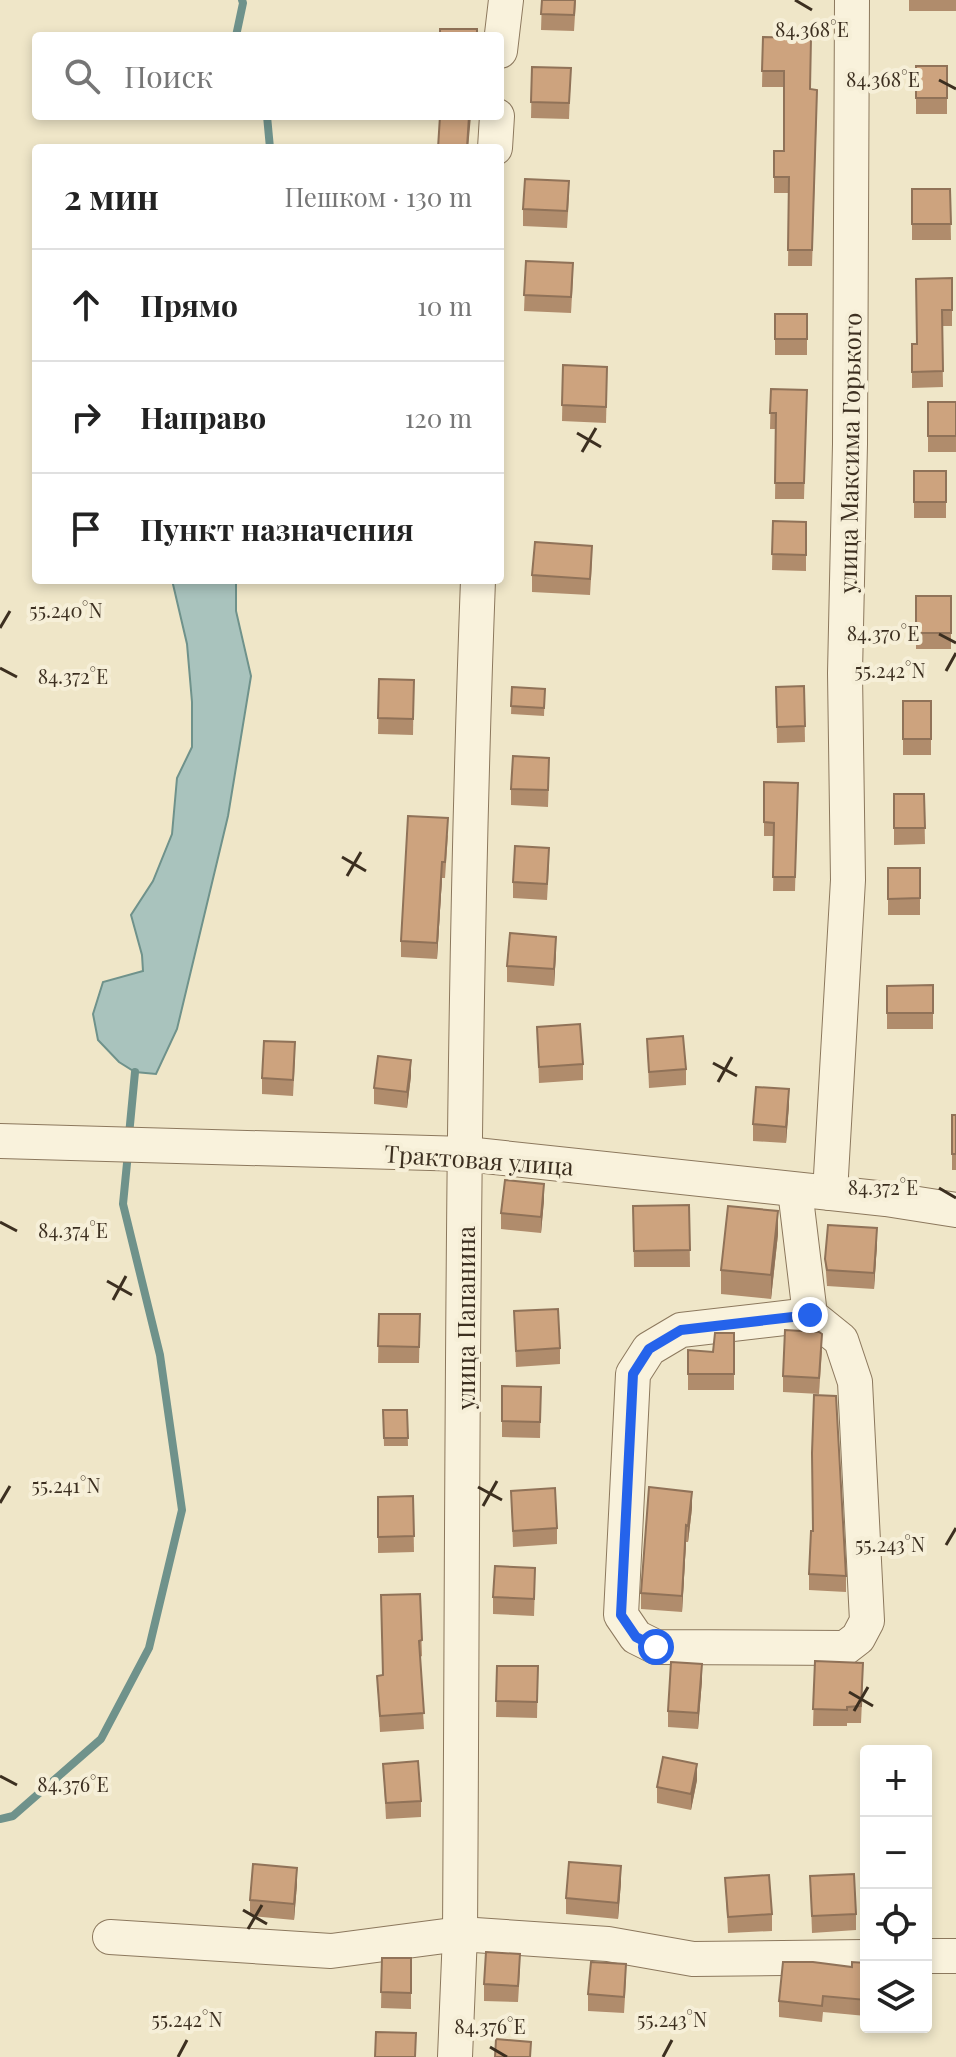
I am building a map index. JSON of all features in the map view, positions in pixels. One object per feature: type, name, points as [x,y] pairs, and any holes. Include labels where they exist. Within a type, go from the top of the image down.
[{"type":"street","points":[[502,32],[506,0]]},
{"type":"street","name":"улица Максима Горького","points":[[830,1193],[848,880],[845,673],[850,444],[852,0]]},
{"type":"street","points":[[495,144],[497,120]]},
{"type":"street","name":"улица Папанина","points":[[455,2057],[460,1934],[470,857],[478,584]]},
{"type":"street","name":"Трактовая улица","points":[[0,1141],[466,1154],[886,1199],[956,1210]]},
{"type":"street","points":[[795,1190],[810,1315],[841,1340],[855,1382],[867,1621],[858,1638],[845,1648],[656,1647],[636,1637],[621,1615],[633,1374],[649,1349],[681,1330],[810,1315]]},
{"type":"street","points":[[110,1937],[331,1951],[460,1934],[608,1944],[693,1959],[860,1957]]},
{"type":"street","points":[[932,1956],[956,1956]]},
{"type":"water","points":[[173,584],[236,584],[236,611],[251,676],[228,816],[177,1029],[156,1074],[135,1072],[119,1062],[98,1040],[93,1014],[103,982],[143,971],[131,915],[153,881],[172,834],[177,778],[192,747],[187,644]]},
{"type":"building","points":[[542,0],[575,0],[574,15],[541,14]]},
{"type":"building","points":[[440,29],[477,29],[477,32],[440,32]]},
{"type":"building","points":[[763,37],[811,38],[810,89],[817,90],[812,250],[788,250],[789,177],[774,177],[774,151],[784,151],[784,71],[762,71]]},
{"type":"building","points":[[916,66],[947,66],[947,98],[916,98]]},
{"type":"building","points":[[532,67],[571,68],[569,103],[531,102]]},
{"type":"building","points":[[440,120],[469,120],[467,144],[438,144]]},
{"type":"building","points":[[525,179],[569,181],[567,211],[523,209]]},
{"type":"building","points":[[912,189],[950,189],[951,224],[912,224]]},
{"type":"building","points":[[526,261],[573,263],[571,297],[524,295]]},
{"type":"building","points":[[952,278],[952,310],[942,310],[943,371],[912,372],[912,344],[917,344],[916,279]]},
{"type":"building","points":[[775,314],[807,314],[807,339],[775,339]]},
{"type":"building","points":[[563,365],[607,367],[606,407],[562,405]]},
{"type":"building","points":[[771,389],[807,390],[804,483],[775,483],[776,413],[770,413]]},
{"type":"building","points":[[928,402],[956,402],[956,436],[928,436]]},
{"type":"building","points":[[914,471],[946,471],[946,502],[914,502]]},
{"type":"building","points":[[773,521],[806,522],[806,555],[772,554]]},
{"type":"building","points":[[535,542],[592,546],[590,579],[532,575]]},
{"type":"building","points":[[916,596],[951,596],[951,633],[916,633]]},
{"type":"building","points":[[379,679],[414,680],[413,719],[378,718]]},
{"type":"building","points":[[804,686],[805,726],[777,727],[776,687]]},
{"type":"building","points":[[512,687],[545,689],[544,708],[511,706]]},
{"type":"building","points":[[903,701],[931,701],[931,739],[903,739]]},
{"type":"building","points":[[513,756],[549,758],[548,790],[511,789]]},
{"type":"building","points":[[764,782],[798,783],[795,877],[773,877],[774,823],[764,822]]},
{"type":"building","points":[[894,794],[924,794],[925,828],[894,828]]},
{"type":"building","points":[[408,816],[448,818],[437,943],[401,941]]},
{"type":"building","points":[[515,846],[549,848],[547,884],[513,882]]},
{"type":"building","points":[[888,868],[920,868],[920,898],[888,899]]},
{"type":"building","points":[[510,933],[556,937],[554,969],[507,966]]},
{"type":"building","points":[[933,985],[933,1013],[887,1013],[887,986]]},
{"type":"building","points":[[580,1024],[583,1064],[539,1067],[537,1027]]},
{"type":"building","points":[[683,1036],[686,1069],[649,1072],[647,1039]]},
{"type":"building","points":[[264,1041],[295,1042],[293,1080],[262,1078]]},
{"type":"building","points":[[378,1056],[411,1060],[407,1092],[374,1088]]},
{"type":"building","points":[[756,1087],[789,1089],[786,1127],[753,1124]]},
{"type":"building","points":[[952,1115],[956,1115],[956,1154],[952,1154]]},
{"type":"building","points":[[505,1180],[544,1184],[541,1217],[501,1213]]},
{"type":"building","points":[[689,1205],[690,1250],[634,1251],[633,1206]]},
{"type":"building","points":[[728,1206],[778,1211],[771,1275],[721,1270]]},
{"type":"building","points":[[828,1225],[877,1228],[874,1273],[827,1270]]},
{"type":"building","points":[[558,1309],[560,1348],[516,1351],[514,1311]]},
{"type":"building","points":[[379,1314],[420,1314],[419,1347],[378,1346]]},
{"type":"building","points":[[785,1330],[822,1334],[819,1378],[783,1376]]},
{"type":"building","points":[[715,1333],[734,1333],[734,1374],[688,1374],[688,1350],[713,1352]]},
{"type":"building","points":[[502,1386],[541,1387],[540,1422],[502,1421]]},
{"type":"building","points":[[814,1395],[836,1396],[846,1576],[809,1574],[813,1531]]},
{"type":"building","points":[[383,1410],[407,1410],[408,1438],[384,1438]]},
{"type":"building","points":[[649,1487],[692,1492],[686,1525],[682,1596],[641,1593]]},
{"type":"building","points":[[555,1488],[557,1528],[513,1531],[511,1491]]},
{"type":"building","points":[[413,1496],[414,1536],[378,1537],[378,1497]]},
{"type":"building","points":[[495,1566],[535,1568],[534,1599],[493,1597]]},
{"type":"building","points":[[420,1594],[422,1640],[419,1641],[424,1713],[380,1716],[377,1676],[383,1675],[381,1595]]},
{"type":"building","points":[[815,1661],[863,1663],[861,1706],[847,1707],[847,1710],[813,1709]]},
{"type":"building","points":[[671,1662],[702,1664],[698,1713],[668,1711]]},
{"type":"building","points":[[497,1666],[538,1666],[537,1702],[496,1701]]},
{"type":"building","points":[[663,1757],[697,1764],[691,1794],[657,1787]]},
{"type":"building","points":[[418,1761],[421,1801],[386,1803],[383,1764]]},
{"type":"building","points":[[569,1862],[621,1866],[618,1903],[566,1898]]},
{"type":"building","points":[[253,1864],[297,1868],[294,1904],[250,1900]]},
{"type":"building","points":[[854,1874],[856,1914],[812,1916],[810,1876]]},
{"type":"building","points":[[769,1875],[772,1914],[728,1917],[725,1878]]},
{"type":"building","points":[[486,1952],[520,1954],[518,1986],[484,1984]]},
{"type":"building","points":[[382,1958],[411,1958],[411,1993],[381,1992]]},
{"type":"building","points":[[591,1962],[626,1964],[624,1997],[588,1994]]},
{"type":"building","points":[[783,1962],[852,1967],[852,1962],[860,1963],[860,1999],[823,1996],[822,2006],[779,2001]]},
{"type":"building","points":[[376,2032],[416,2033],[415,2057],[375,2057]]},
{"type":"building","points":[[496,2039],[531,2042],[530,2057],[495,2057]]},
{"type":"waterway","points":[[237,32],[242,0]]},
{"type":"waterway","points":[[267,120],[270,144]]},
{"type":"waterway","points":[[129,1135],[135,1072]]},
{"type":"waterway","points":[[0,1819],[13,1816],[101,1739],[149,1648],[182,1510],[160,1355],[123,1204],[128,1153]]},
{"type":"route","points":[[656,1647],[636,1637],[621,1615],[633,1374],[649,1349],[681,1330],[810,1315]]}]
